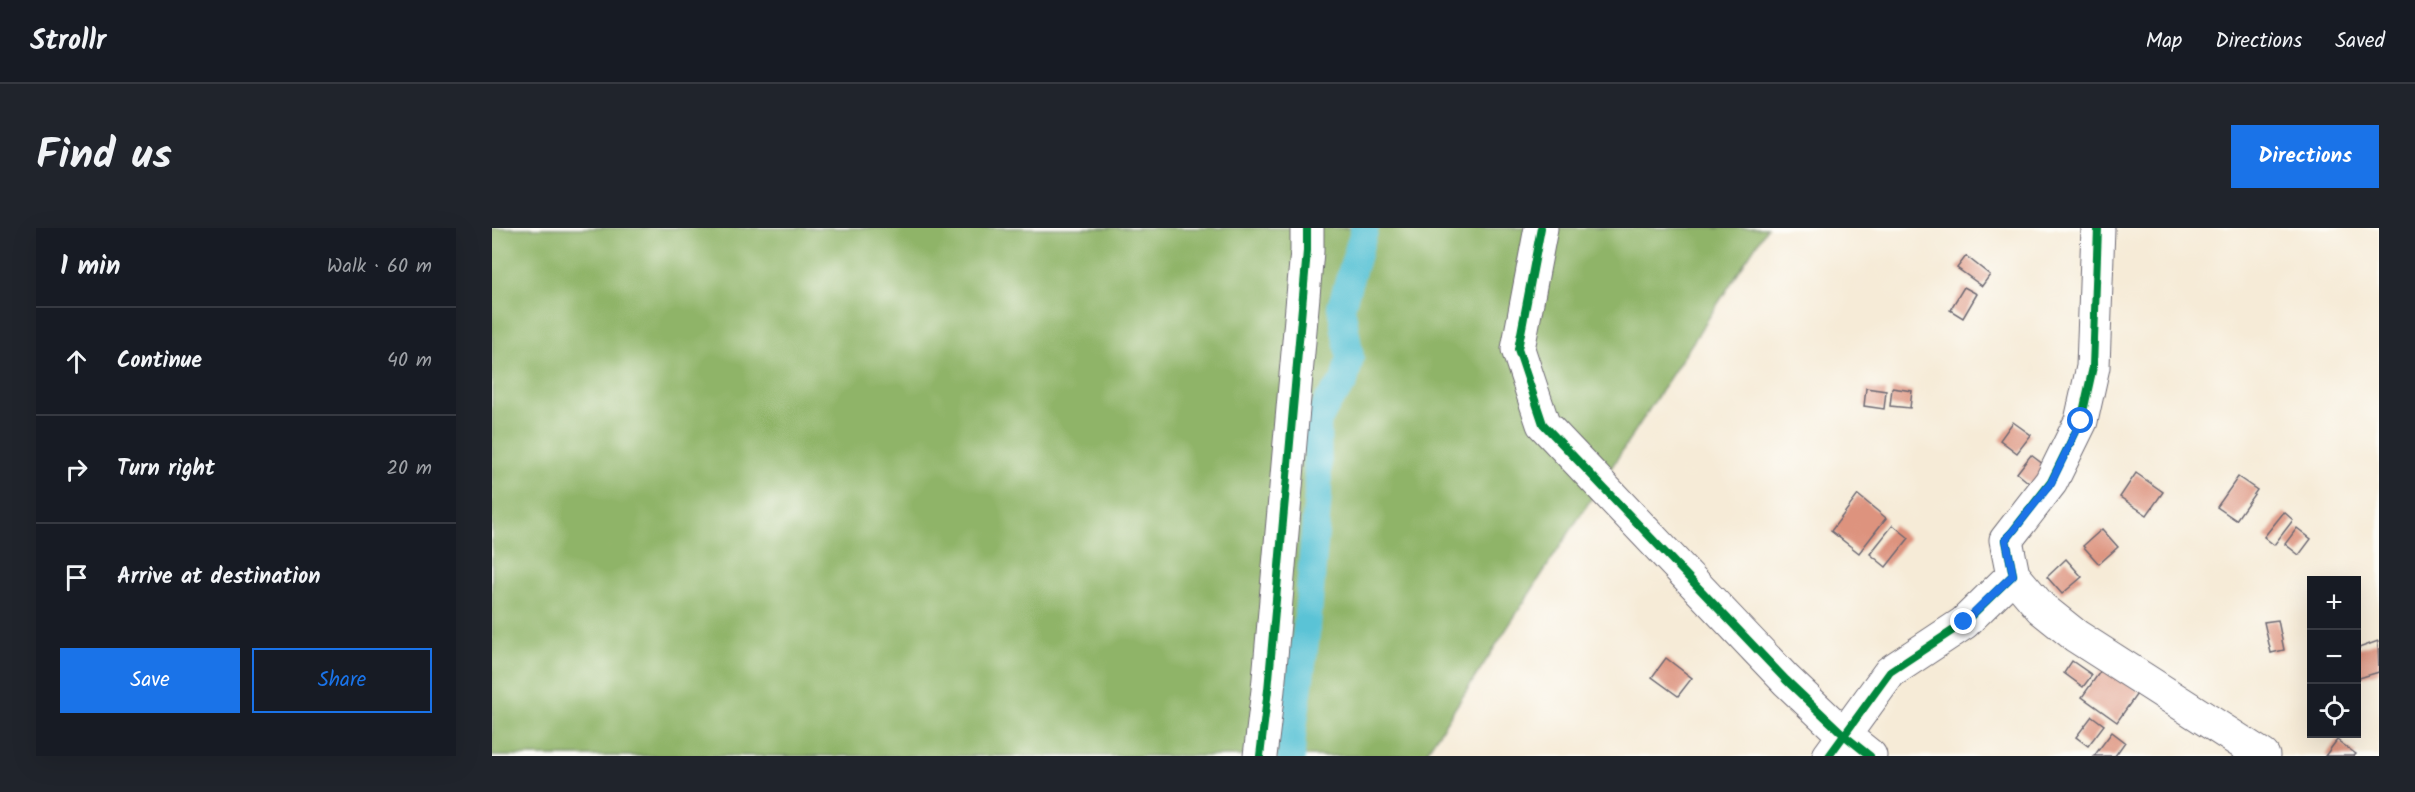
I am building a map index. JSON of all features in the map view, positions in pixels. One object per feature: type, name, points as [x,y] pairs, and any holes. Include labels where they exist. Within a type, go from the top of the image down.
[{"type":"street","points":[[1260,756],[1273,631],[1306,228]]},
{"type":"street","points":[[1541,228],[1518,350],[1543,424],[1778,672],[1837,746],[1870,756]]},
{"type":"street","points":[[2098,228],[2094,367],[2081,421],[2051,483],[2006,540],[2013,575],[2041,608],[2076,636],[2263,756]]},
{"type":"street","points":[[1837,746],[1890,672],[1964,622],[2013,575]]},
{"type":"green space","points":[[492,228],[1767,228],[1424,756],[492,756]]},
{"type":"building","points":[[1966,256],[1990,275],[1982,286],[1957,268]]},
{"type":"building","points":[[1964,287],[1977,294],[1963,318],[1950,310]]},
{"type":"building","points":[[1866,388],[1886,391],[1884,409],[1864,406]]},
{"type":"building","points":[[1892,388],[1912,391],[1910,408],[1890,406]]},
{"type":"building","points":[[2013,422],[2031,435],[2017,453],[2000,440]]},
{"type":"building","points":[[2031,455],[2048,468],[2034,487],[2017,473]]},
{"type":"building","points":[[2136,473],[2163,492],[2147,515],[2120,497]]},
{"type":"building","points":[[2238,477],[2257,490],[2236,520],[2217,507]]},
{"type":"building","points":[[1858,495],[1886,518],[1859,553],[1831,531]]},
{"type":"building","points":[[2284,512],[2293,520],[2274,545],[2264,537]]},
{"type":"building","points":[[1893,525],[1909,538],[1886,567],[1870,554]]},
{"type":"building","points":[[2297,528],[2311,539],[2299,555],[2285,544]]},
{"type":"building","points":[[2102,529],[2118,547],[2099,564],[2083,546]]},
{"type":"building","points":[[2066,559],[2082,577],[2062,594],[2047,577]]},
{"type":"building","points":[[2278,620],[2284,650],[2271,653],[2264,622]]},
{"type":"building","points":[[2378,641],[2379,672],[2361,677],[2361,647]]},
{"type":"building","points":[[1666,658],[1692,678],[1678,696],[1652,677]]},
{"type":"building","points":[[2072,661],[2092,675],[2083,687],[2064,673]]},
{"type":"building","points":[[2104,666],[2139,691],[2117,722],[2082,697]]},
{"type":"building","points":[[2092,716],[2104,725],[2088,746],[2076,737]]},
{"type":"building","points":[[2112,732],[2125,742],[2115,756],[2094,756]]},
{"type":"building","points":[[2337,740],[2356,754],[2354,756],[2325,756]]},
{"type":"waterway","points":[[1291,756],[1307,627],[1318,495],[1317,422],[1329,400],[1344,382],[1350,357],[1341,307],[1365,228]]},
{"type":"cycle path","points":[[1260,756],[1268,690],[1307,251],[1307,228]]},
{"type":"cycle path","points":[[1541,228],[1518,349],[1543,424],[1786,680],[1845,736],[1870,756]]},
{"type":"cycle path","points":[[1829,756],[1890,672],[1964,623],[2013,575],[2006,540],[2051,482],[2081,421],[2093,367],[2098,228]]},
{"type":"route","points":[[1964,622],[2013,575],[2006,540],[2051,483],[2081,421]]}]
